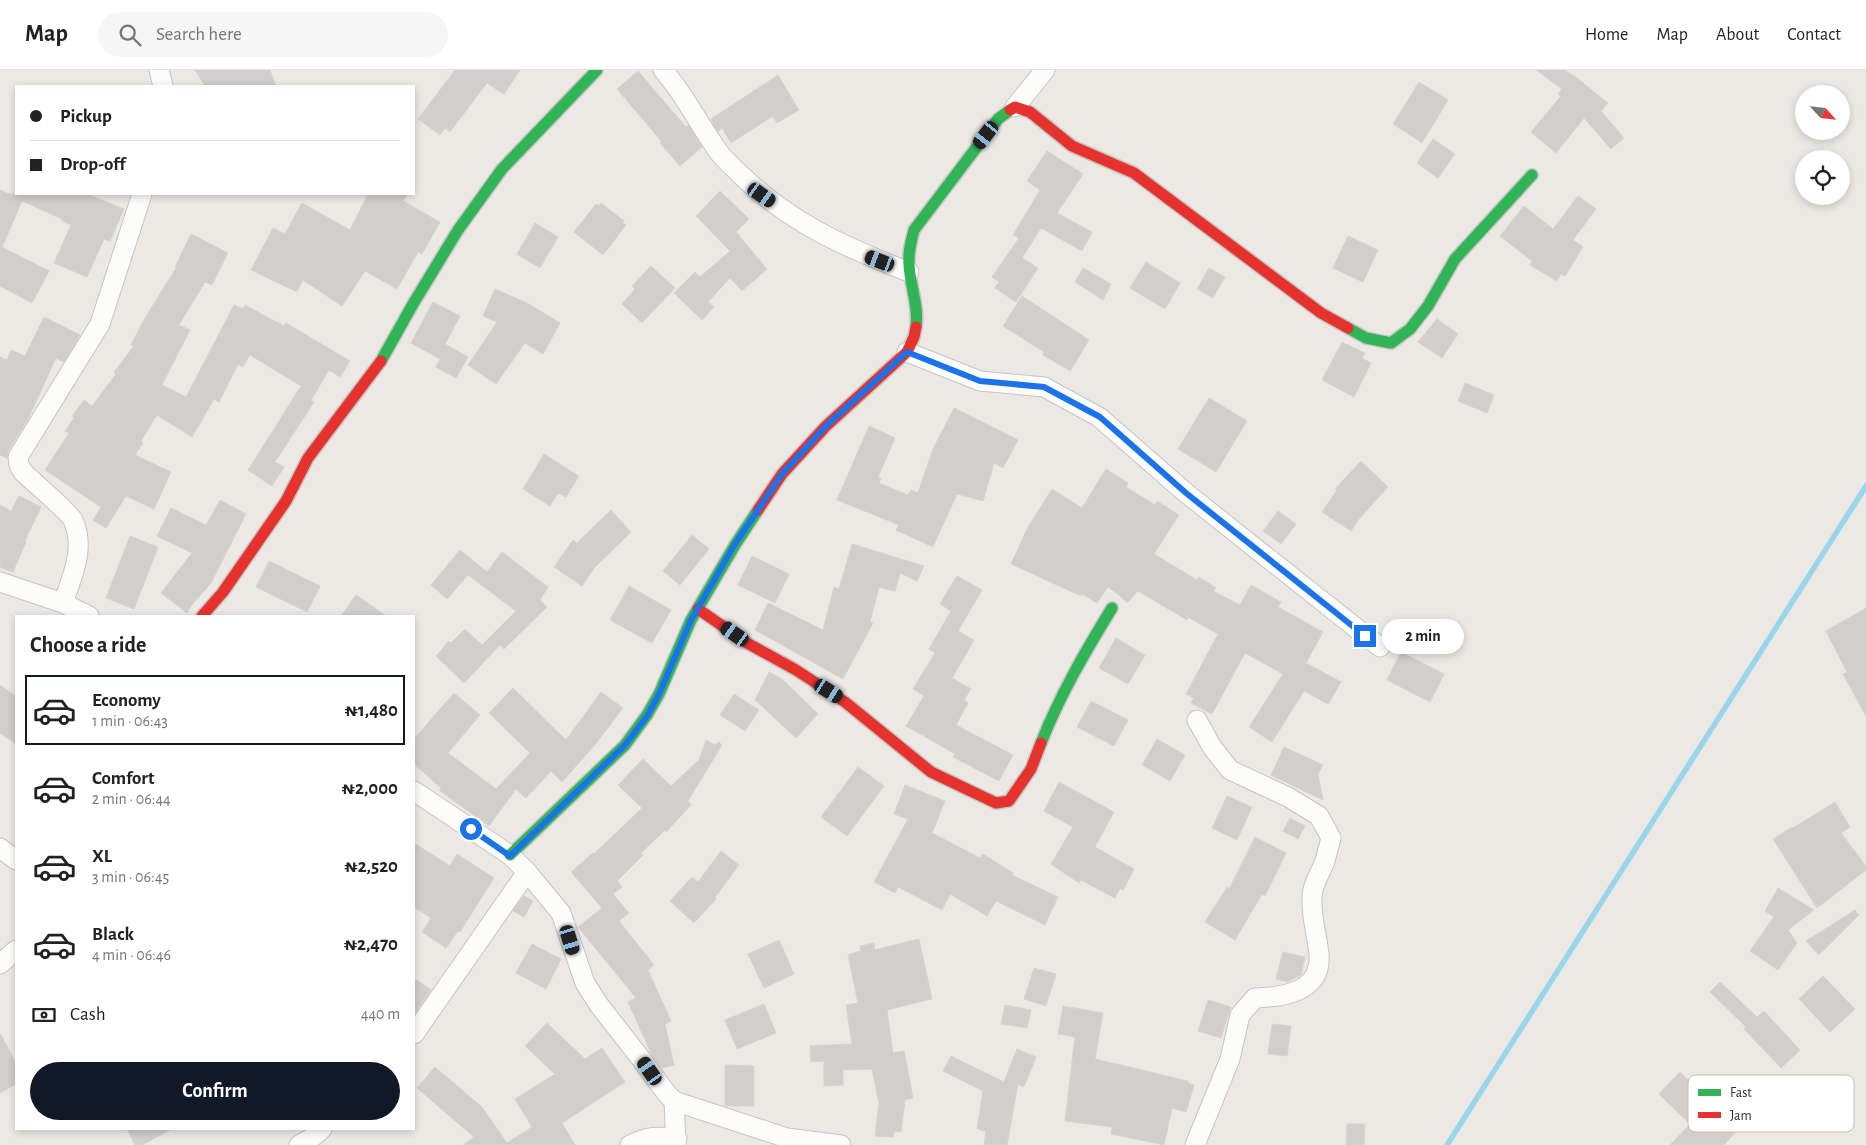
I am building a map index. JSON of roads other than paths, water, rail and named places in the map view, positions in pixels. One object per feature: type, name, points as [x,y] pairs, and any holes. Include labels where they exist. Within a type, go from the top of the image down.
[{"type":"street","points":[[159,70],[163,85]]},
{"type":"street","points":[[203,615],[223,592],[286,501],[308,458],[386,355],[413,304],[453,238],[491,184],[502,169],[597,70]]},
{"type":"street","points":[[663,70],[677,86],[722,156],[762,195],[811,229],[852,250],[909,272]]},
{"type":"street","points":[[510,856],[625,745],[647,716],[698,608],[735,544],[782,474],[826,426],[907,352],[914,341],[917,328],[917,315],[909,272],[909,243],[914,230],[998,119],[1015,107],[1045,70]]},
{"type":"street","points":[[1015,107],[1030,112],[1072,146],[1134,173],[1321,313],[1366,338],[1391,343],[1410,330],[1428,306],[1455,259],[1532,175]]},
{"type":"street","points":[[63,603],[77,560],[78,544],[73,519],[23,472],[19,465],[18,457],[100,324],[142,195]]},
{"type":"street","points":[[907,352],[980,381],[1044,387],[1100,417],[1186,493],[1380,647]]},
{"type":"street","points":[[0,582],[63,603],[86,615]]},
{"type":"street","points":[[698,608],[747,643],[796,670],[845,702],[931,772],[996,803],[1009,802],[1031,769],[1056,706],[1112,608]]},
{"type":"street","points":[[1195,1145],[1230,1059],[1240,1015],[1256,998],[1278,997],[1302,990],[1316,976],[1319,956],[1312,918],[1312,895],[1325,861],[1331,838],[1319,816],[1288,797],[1230,770],[1212,747],[1197,720]]},
{"type":"street","points":[[415,792],[510,856],[527,872],[561,913],[585,983],[599,1005],[674,1101],[787,1138],[841,1145]]},
{"type":"street","points":[[0,848],[15,859]]},
{"type":"street","points":[[415,1033],[527,872]]},
{"type":"street","points":[[0,964],[15,951]]},
{"type":"street","points":[[630,1145],[643,1139],[657,1136],[676,1142],[674,1101]]},
{"type":"street","points":[[299,1145],[321,1130]]},
{"type":"waterway","points":[[1447,1145],[1866,486]]}]
